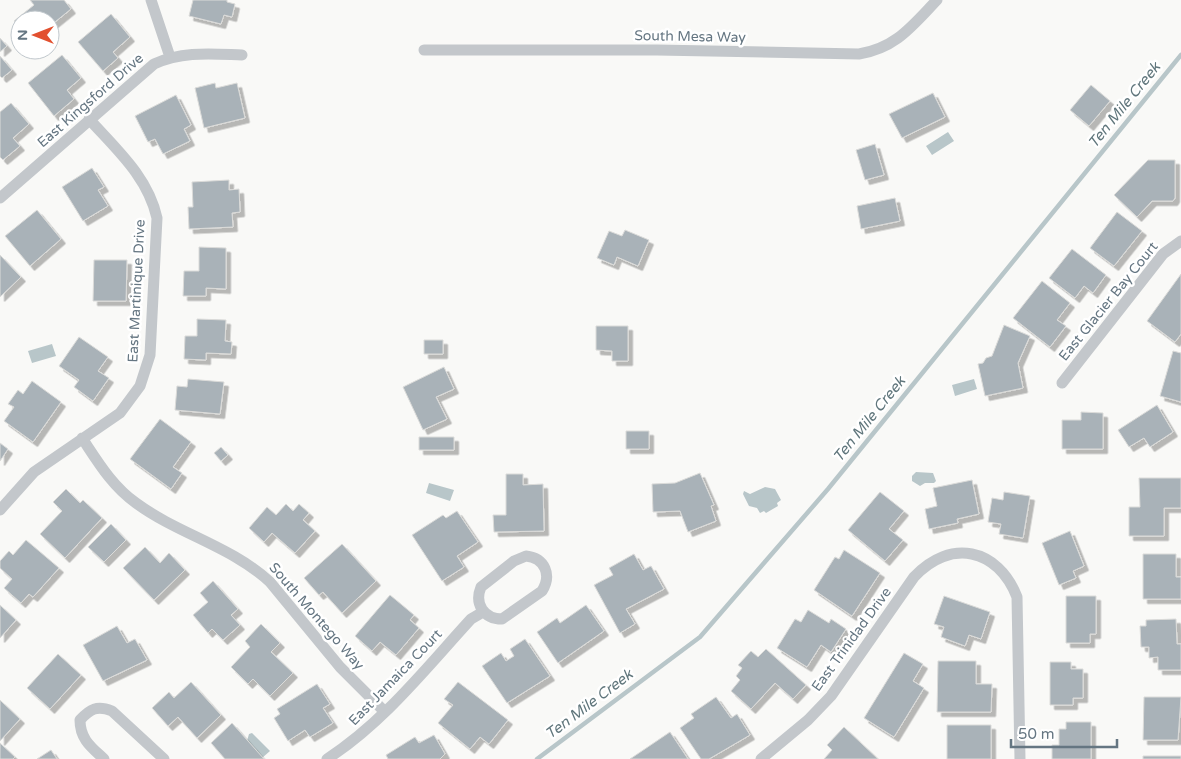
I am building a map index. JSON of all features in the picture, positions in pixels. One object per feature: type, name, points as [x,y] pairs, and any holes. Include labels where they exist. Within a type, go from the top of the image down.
[{"type":"street","points":[[151,0],[170,57]]},
{"type":"street","name":"South Mesa Way","points":[[424,50],[657,50],[859,54],[872,52],[898,39],[937,0]]},
{"type":"street","name":"East Kingsford Drive","points":[[0,198],[154,64],[170,57],[186,54],[242,55]]},
{"type":"street","name":"East Martinique Drive","points":[[0,510],[34,472],[120,412],[130,401],[146,371],[150,355],[157,218],[146,186],[89,119]]},
{"type":"street","name":"East Glacier Bay Court","points":[[1062,383],[1163,254],[1181,241]]},
{"type":"street","name":"South Montego Way","points":[[82,438],[110,479],[134,502],[230,552],[258,570],[340,667],[385,712]]},
{"type":"street","name":"East Trinidad Drive","points":[[761,759],[808,720],[830,696],[851,670],[914,577],[925,566],[939,557],[956,553],[972,554],[988,559],[1001,569],[1011,582],[1017,598],[1020,759]]},
{"type":"street","points":[[526,556],[532,557],[544,565],[548,578],[542,591],[502,619],[495,619],[483,612],[478,600],[481,587],[514,561],[526,556]]},
{"type":"street","name":"East Jamaica Court","points":[[327,759],[361,735],[385,712],[471,619],[483,612]]},
{"type":"street","points":[[104,759],[86,742],[80,731],[80,720],[89,710],[101,707],[112,711],[152,750],[164,759]]},
{"type":"street","points":[[144,759],[152,750]]},
{"type":"shaded area","points":[[948,132],[954,141],[932,155],[926,146]]},
{"type":"shaded area","points":[[52,344],[56,356],[32,363],[28,351]]},
{"type":"shaded area","points":[[974,379],[977,389],[955,396],[952,385]]},
{"type":"shaded area","points":[[916,472],[933,473],[936,481],[920,486],[912,481],[912,476]]},
{"type":"shaded area","points":[[429,483],[454,490],[450,501],[426,493]]},
{"type":"shaded area","points":[[765,487],[775,489],[781,500],[777,503],[778,506],[766,513],[764,511],[760,513],[757,508],[749,506],[743,494],[744,491],[750,494]]},
{"type":"shaded area","points":[[252,733],[270,751],[262,758],[247,741],[249,734]]},
{"type":"building","points":[[30,0],[64,0],[71,9],[60,18],[60,10],[28,10],[34,5]]},
{"type":"building","points":[[193,0],[227,0],[227,2],[235,4],[232,17],[224,15],[221,24],[189,16]]},
{"type":"building","points":[[111,14],[130,37],[113,52],[118,58],[103,71],[78,42]]},
{"type":"building","points":[[0,38],[7,46],[0,52]]},
{"type":"building","points":[[62,55],[81,78],[67,90],[74,99],[54,116],[28,83],[56,60],[60,60]]},
{"type":"building","points":[[0,56],[12,70],[2,78],[0,76]]},
{"type":"building","points":[[215,83],[216,88],[237,83],[245,118],[204,128],[195,88]]},
{"type":"building","points":[[1091,85],[1110,101],[1089,126],[1070,110]]},
{"type":"building","points":[[933,93],[945,117],[902,138],[889,114]]},
{"type":"building","points":[[176,95],[191,125],[184,129],[190,141],[163,154],[155,139],[148,142],[135,116]]},
{"type":"building","points":[[11,103],[29,124],[13,138],[20,146],[3,160],[0,157],[0,112]]},
{"type":"building","points":[[875,144],[884,175],[865,180],[856,150]]},
{"type":"building","points":[[1148,160],[1175,160],[1175,198],[1173,201],[1152,201],[1137,217],[1114,195]]},
{"type":"building","points":[[92,168],[104,187],[98,190],[108,206],[83,221],[62,187]]},
{"type":"building","points":[[229,180],[229,190],[239,189],[240,212],[232,213],[233,227],[189,229],[188,207],[193,207],[192,182]]},
{"type":"building","points":[[895,198],[900,221],[861,229],[857,206]]},
{"type":"building","points":[[37,210],[61,239],[30,266],[5,236]]},
{"type":"building","points":[[1117,212],[1142,231],[1114,266],[1090,248]]},
{"type":"building","points":[[625,230],[649,240],[638,266],[617,257],[614,265],[597,258],[609,231],[622,236]]},
{"type":"building","points":[[199,247],[226,248],[226,289],[206,288],[206,296],[183,296],[184,271],[199,271]]},
{"type":"building","points":[[1072,249],[1106,275],[1093,293],[1084,286],[1075,298],[1049,278]]},
{"type":"building","points":[[0,255],[21,277],[0,297]]},
{"type":"building","points":[[94,260],[127,260],[126,301],[93,301]]},
{"type":"building","points":[[1181,274],[1181,334],[1175,342],[1147,321]]},
{"type":"building","points":[[1042,281],[1070,303],[1057,320],[1066,326],[1050,347],[1013,318]]},
{"type":"building","points":[[197,319],[226,320],[225,341],[232,342],[231,354],[206,353],[206,360],[184,359],[185,336],[197,336]]},
{"type":"building","points":[[1004,325],[1030,336],[1018,363],[1023,388],[985,396],[978,364],[983,363],[986,358],[992,356]]},
{"type":"building","points":[[596,326],[628,326],[628,361],[612,361],[612,351],[596,350]]},
{"type":"building","points":[[79,337],[108,357],[98,371],[109,378],[93,401],[74,387],[79,380],[59,366]]},
{"type":"building","points":[[424,340],[443,340],[443,354],[424,354]]},
{"type":"building","points":[[1173,351],[1181,353],[1181,402],[1160,396]]},
{"type":"building","points":[[444,367],[454,389],[436,397],[447,419],[423,430],[403,387]]},
{"type":"building","points":[[188,379],[224,382],[220,414],[175,410],[177,386],[187,387]]},
{"type":"building","points":[[32,381],[61,402],[33,442],[4,421],[14,407],[8,404],[18,390],[23,394]]},
{"type":"building","points":[[1157,405],[1173,432],[1150,447],[1144,438],[1129,447],[1118,430]]},
{"type":"building","points":[[1081,412],[1103,413],[1103,449],[1062,449],[1062,420],[1081,420]]},
{"type":"building","points":[[160,419],[191,442],[173,467],[182,473],[171,489],[130,459]]},
{"type":"building","points":[[626,431],[649,431],[649,449],[626,449]]},
{"type":"building","points":[[419,437],[454,437],[454,450],[419,450]]},
{"type":"building","points":[[0,443],[8,449],[0,461]]},
{"type":"building","points":[[221,447],[228,455],[221,461],[214,453]]},
{"type":"building","points":[[700,473],[714,505],[711,506],[716,521],[688,532],[680,511],[653,512],[652,484],[675,483]]},
{"type":"building","points":[[506,474],[523,474],[523,485],[543,484],[544,531],[494,532],[493,515],[506,515]]},
{"type":"building","points":[[1139,478],[1181,478],[1181,508],[1164,508],[1164,536],[1129,536],[1129,507],[1140,507]]},
{"type":"building","points":[[972,480],[979,514],[957,519],[958,523],[929,529],[925,509],[937,506],[933,488]]},
{"type":"building","points":[[66,489],[80,503],[83,500],[102,518],[65,558],[40,534],[62,511],[53,502]]},
{"type":"building","points":[[880,492],[904,511],[889,529],[903,540],[885,561],[848,530]]},
{"type":"building","points":[[1004,492],[1030,496],[1023,538],[999,534],[1001,524],[988,522],[992,498],[1003,500]]},
{"type":"building","points":[[286,504],[293,511],[299,504],[309,513],[303,520],[315,531],[295,553],[272,533],[264,542],[249,528],[267,507],[276,515]]},
{"type":"building","points":[[457,511],[478,542],[457,556],[464,567],[442,581],[412,535],[443,515],[446,518]]},
{"type":"building","points":[[111,524],[126,540],[104,562],[88,547]]},
{"type":"building","points":[[1070,531],[1084,566],[1073,571],[1076,578],[1059,585],[1042,543]]},
{"type":"building","points":[[26,540],[59,568],[33,597],[29,594],[21,603],[4,588],[12,579],[0,568],[0,561],[9,551],[13,555]]},
{"type":"building","points":[[342,544],[376,581],[342,613],[323,592],[319,595],[304,578]]},
{"type":"building","points":[[145,547],[160,563],[169,553],[185,570],[154,600],[123,568]]},
{"type":"building","points":[[844,550],[880,573],[852,616],[814,590],[835,557],[839,559]]},
{"type":"building","points":[[634,554],[643,570],[651,566],[664,589],[626,609],[635,624],[620,633],[594,585],[613,575],[609,568]]},
{"type":"building","points":[[1143,554],[1176,554],[1176,577],[1181,577],[1181,599],[1143,599]]},
{"type":"building","points":[[213,581],[238,609],[231,615],[240,625],[223,640],[212,629],[208,633],[193,615],[208,602],[200,593]]},
{"type":"building","points":[[390,595],[414,615],[410,620],[419,628],[396,655],[380,642],[372,651],[355,636]]},
{"type":"building","points":[[944,596],[990,612],[981,639],[969,635],[965,646],[941,637],[944,627],[934,624]]},
{"type":"building","points":[[1066,596],[1096,596],[1096,634],[1090,634],[1090,643],[1066,643]]},
{"type":"building","points":[[0,605],[16,620],[0,638]]},
{"type":"building","points":[[586,605],[604,631],[558,663],[537,632],[557,618],[560,623]]},
{"type":"building","points":[[808,610],[829,623],[831,619],[846,629],[831,652],[821,645],[807,667],[777,648],[795,619],[801,622]]},
{"type":"building","points":[[1176,619],[1177,644],[1181,644],[1181,670],[1158,670],[1158,657],[1149,658],[1149,647],[1141,647],[1140,626],[1146,626],[1146,620]]},
{"type":"building","points":[[261,624],[280,643],[271,652],[293,673],[270,696],[253,679],[248,684],[231,667],[250,647],[245,641]]},
{"type":"building","points":[[117,626],[127,643],[135,639],[147,660],[103,681],[83,645]]},
{"type":"building","points":[[525,639],[550,676],[507,703],[482,666],[501,653],[506,661],[514,656],[510,649]]},
{"type":"building","points":[[766,649],[806,685],[793,699],[775,683],[751,709],[731,691],[740,680],[736,676],[742,668],[738,665],[751,651],[758,657]]},
{"type":"building","points":[[904,653],[923,664],[913,681],[924,688],[894,737],[864,718]]},
{"type":"building","points":[[58,654],[81,675],[50,709],[27,688]]},
{"type":"building","points":[[938,661],[976,661],[976,684],[992,684],[991,712],[937,712]]},
{"type":"building","points":[[1050,662],[1071,662],[1071,669],[1083,669],[1083,698],[1073,698],[1073,705],[1050,705]]},
{"type":"building","points":[[191,682],[221,715],[197,738],[178,717],[168,726],[152,708],[169,692],[174,698]]},
{"type":"building","points":[[458,682],[508,720],[489,744],[480,737],[470,749],[438,723],[453,705],[444,699]]},
{"type":"building","points":[[317,684],[330,704],[323,708],[333,723],[310,737],[305,730],[288,741],[274,718],[280,714],[277,709]]},
{"type":"building","points":[[716,697],[731,718],[737,714],[750,735],[709,759],[701,759],[680,728],[694,718],[691,714]]},
{"type":"building","points":[[1144,697],[1181,697],[1178,740],[1143,740]]},
{"type":"building","points":[[0,700],[20,719],[0,741]]},
{"type":"building","points":[[1066,722],[1091,722],[1091,759],[1052,759],[1052,745],[1059,745],[1059,729],[1066,729]]},
{"type":"building","points":[[232,723],[264,759],[225,759],[211,743]]},
{"type":"building","points":[[947,725],[991,725],[991,759],[947,759]]},
{"type":"building","points":[[844,727],[878,759],[824,759],[832,750],[827,745]]},
{"type":"building","points":[[670,732],[688,759],[630,759]]},
{"type":"building","points":[[434,735],[445,754],[440,759],[388,759],[386,755],[415,737],[419,743]]},
{"type":"building","points":[[0,743],[15,757],[13,759],[0,759]]},
{"type":"building","points":[[51,750],[57,759],[37,759]]},
{"type":"building","points":[[1143,756],[1181,756],[1181,759],[1143,759]]},
{"type":"waterway","name":"Ten Mile Creek","points":[[537,759],[700,637],[828,489],[1181,55]]}]
